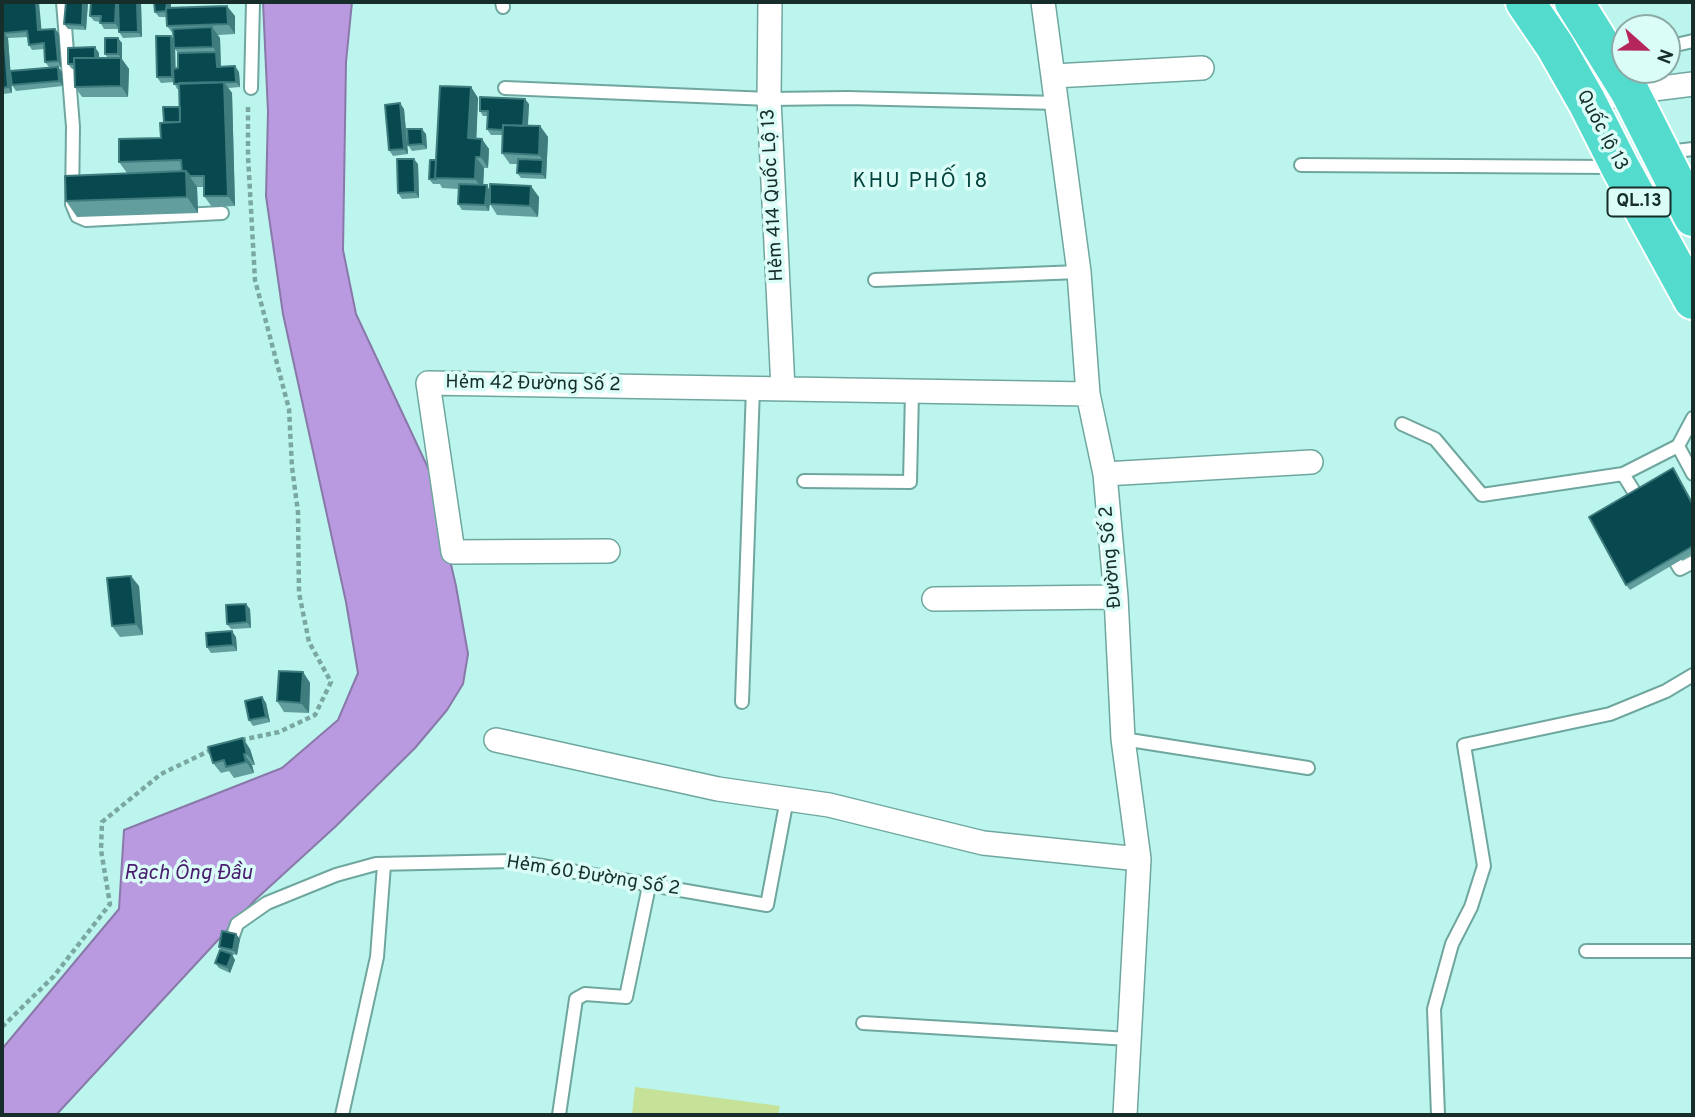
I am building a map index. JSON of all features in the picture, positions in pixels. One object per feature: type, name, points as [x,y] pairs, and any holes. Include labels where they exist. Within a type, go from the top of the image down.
[{"type":"highway","name":"Quốc lộ 13","points":[[1525,2],[1555,46],[1587,102],[1693,300]]},
{"type":"highway","name":"QL.13","points":[[1574,2],[1611,54]]},
{"type":"highway","name":"QL.13","points":[[1632,84],[1677,151],[1693,217]]},
{"type":"street","name":"Hẻm 414 Quốc Lộ 13","points":[[770,2],[769,99],[783,389]]},
{"type":"street","name":"Đường Số 2","points":[[1042,2],[1058,103],[1079,272],[1088,394],[1105,474],[1116,597],[1123,739],[1139,859],[1125,1115]]},
{"type":"street","points":[[1054,76],[1202,68]]},
{"type":"street","points":[[1587,102],[1611,80]]},
{"type":"street","name":"Hẻm 42 Đường Số 2","points":[[608,551],[453,552],[428,383],[1088,394]]},
{"type":"street","points":[[1105,474],[1311,462]]},
{"type":"street","points":[[934,600],[1116,597]]},
{"type":"street","points":[[496,740],[718,789],[829,805],[984,843],[1139,859]]},
{"type":"lane","points":[[63,2],[73,127],[72,204],[77,216],[86,220],[222,213]]},
{"type":"lane","points":[[251,88],[253,2]]},
{"type":"lane","points":[[505,88],[769,99],[1058,103]]},
{"type":"lane","points":[[1301,165],[1620,167]]},
{"type":"lane","points":[[875,280],[1079,272]]},
{"type":"lane","points":[[743,702],[753,388]]},
{"type":"lane","points":[[804,481],[910,482],[912,392]]},
{"type":"lane","points":[[1402,424],[1435,439],[1482,495],[1623,474],[1678,446],[1693,418]]},
{"type":"lane","points":[[1678,446],[1693,474]]},
{"type":"lane","points":[[1623,474],[1644,509]]},
{"type":"lane","points":[[1658,533],[1680,569],[1693,562]]},
{"type":"lane","points":[[1438,1115],[1434,1009],[1452,944],[1471,907],[1484,866],[1464,745],[1609,714],[1665,691],[1693,675]]},
{"type":"lane","points":[[1123,739],[1308,768]]},
{"type":"lane","name":"Hẻm 60 Đường Số 2","points":[[223,961],[237,925],[267,903],[336,875],[376,864],[513,861],[767,905],[787,799]]},
{"type":"lane","points":[[342,1115],[377,957],[384,865]]},
{"type":"lane","points":[[559,1115],[576,999],[585,994],[626,997],[649,886]]},
{"type":"lane","points":[[1586,951],[1693,951]]},
{"type":"lane","points":[[863,1023],[1129,1039]]},
{"type":"path","points":[[238,741],[279,732],[315,715],[331,682],[309,642],[299,593],[298,512],[289,409],[255,280],[248,156],[248,104],[251,88]]},
{"type":"path","points":[[2,1027],[54,976],[110,904],[100,850],[102,822],[161,774],[224,744]]},
{"type":"green space","points":[[635,1087],[780,1106],[778,1115],[632,1115]]},
{"type":"water","name":"Rạch Ông Đầu","points":[[263,2],[352,2],[346,62],[343,250],[356,314],[429,470],[456,586],[468,654],[463,684],[447,710],[415,748],[335,827],[255,900],[56,1115],[2,1115],[2,1049],[119,909],[124,830],[282,768],[338,720],[358,673],[346,602],[283,314],[266,196],[268,112]]},
{"type":"building","points":[[2,2],[36,2],[38,30],[55,29],[58,61],[45,62],[44,43],[29,45],[27,31],[4,33],[8,87],[2,88],[3,24]]},
{"type":"building","points":[[66,2],[83,2],[82,25],[64,24]]},
{"type":"building","points":[[91,2],[116,2],[115,23],[100,23],[101,16],[90,16]]},
{"type":"building","points":[[118,2],[137,2],[138,32],[119,32]]},
{"type":"building","points":[[154,2],[167,2],[166,11],[155,12]]},
{"type":"building","points":[[227,6],[228,24],[167,26],[166,8]]},
{"type":"building","points":[[212,27],[213,47],[174,48],[173,29]]},
{"type":"building","points":[[156,36],[171,36],[172,77],[157,77]]},
{"type":"building","points":[[105,38],[118,38],[118,54],[105,54]]},
{"type":"building","points":[[95,47],[95,58],[74,58],[74,64],[68,64],[68,48]]},
{"type":"building","points":[[216,52],[217,67],[235,66],[236,82],[174,84],[173,69],[178,68],[178,53]]},
{"type":"building","points":[[74,58],[121,58],[121,86],[75,87]]},
{"type":"building","points":[[58,67],[59,81],[12,85],[10,71]]},
{"type":"building","points":[[224,82],[228,196],[204,196],[204,176],[190,176],[186,171],[182,171],[181,160],[119,162],[119,139],[161,138],[160,123],[180,122],[179,83]]},
{"type":"building","points":[[440,86],[471,87],[468,138],[482,139],[481,157],[476,157],[475,179],[435,178]]},
{"type":"building","points":[[480,97],[525,99],[523,126],[503,125],[503,130],[487,129],[488,111],[480,111]]},
{"type":"building","points":[[400,103],[404,149],[389,150],[385,105]]},
{"type":"building","points":[[163,107],[180,107],[180,122],[164,122]]},
{"type":"building","points":[[503,125],[540,126],[539,155],[502,153]]},
{"type":"building","points":[[407,129],[422,129],[423,144],[408,145]]},
{"type":"building","points":[[397,159],[414,159],[415,192],[398,193]]},
{"type":"building","points":[[518,159],[543,160],[542,174],[517,173]]},
{"type":"building","points":[[430,160],[436,160],[436,179],[429,179]]},
{"type":"building","points":[[186,171],[187,197],[66,201],[65,176]]},
{"type":"building","points":[[459,184],[487,185],[485,205],[458,204]]},
{"type":"building","points":[[490,184],[531,186],[530,206],[490,204]]},
{"type":"building","points":[[1673,468],[1693,505],[1693,546],[1626,585],[1589,517]]},
{"type":"building","points":[[131,576],[136,624],[112,626],[107,578]]},
{"type":"building","points":[[246,604],[247,622],[227,624],[226,605]]},
{"type":"building","points":[[232,631],[233,645],[207,647],[206,633]]},
{"type":"building","points":[[279,671],[303,672],[301,703],[277,701]]},
{"type":"building","points":[[262,697],[266,717],[249,720],[245,701]]},
{"type":"building","points":[[243,738],[246,762],[226,767],[224,760],[213,763],[208,747]]},
{"type":"building","points":[[222,931],[236,934],[233,950],[219,947]]},
{"type":"building","points":[[220,950],[232,954],[227,967],[215,963]]},
{"type":"district","name":"KHU PHỐ 18","points":[[921,183]]}]
